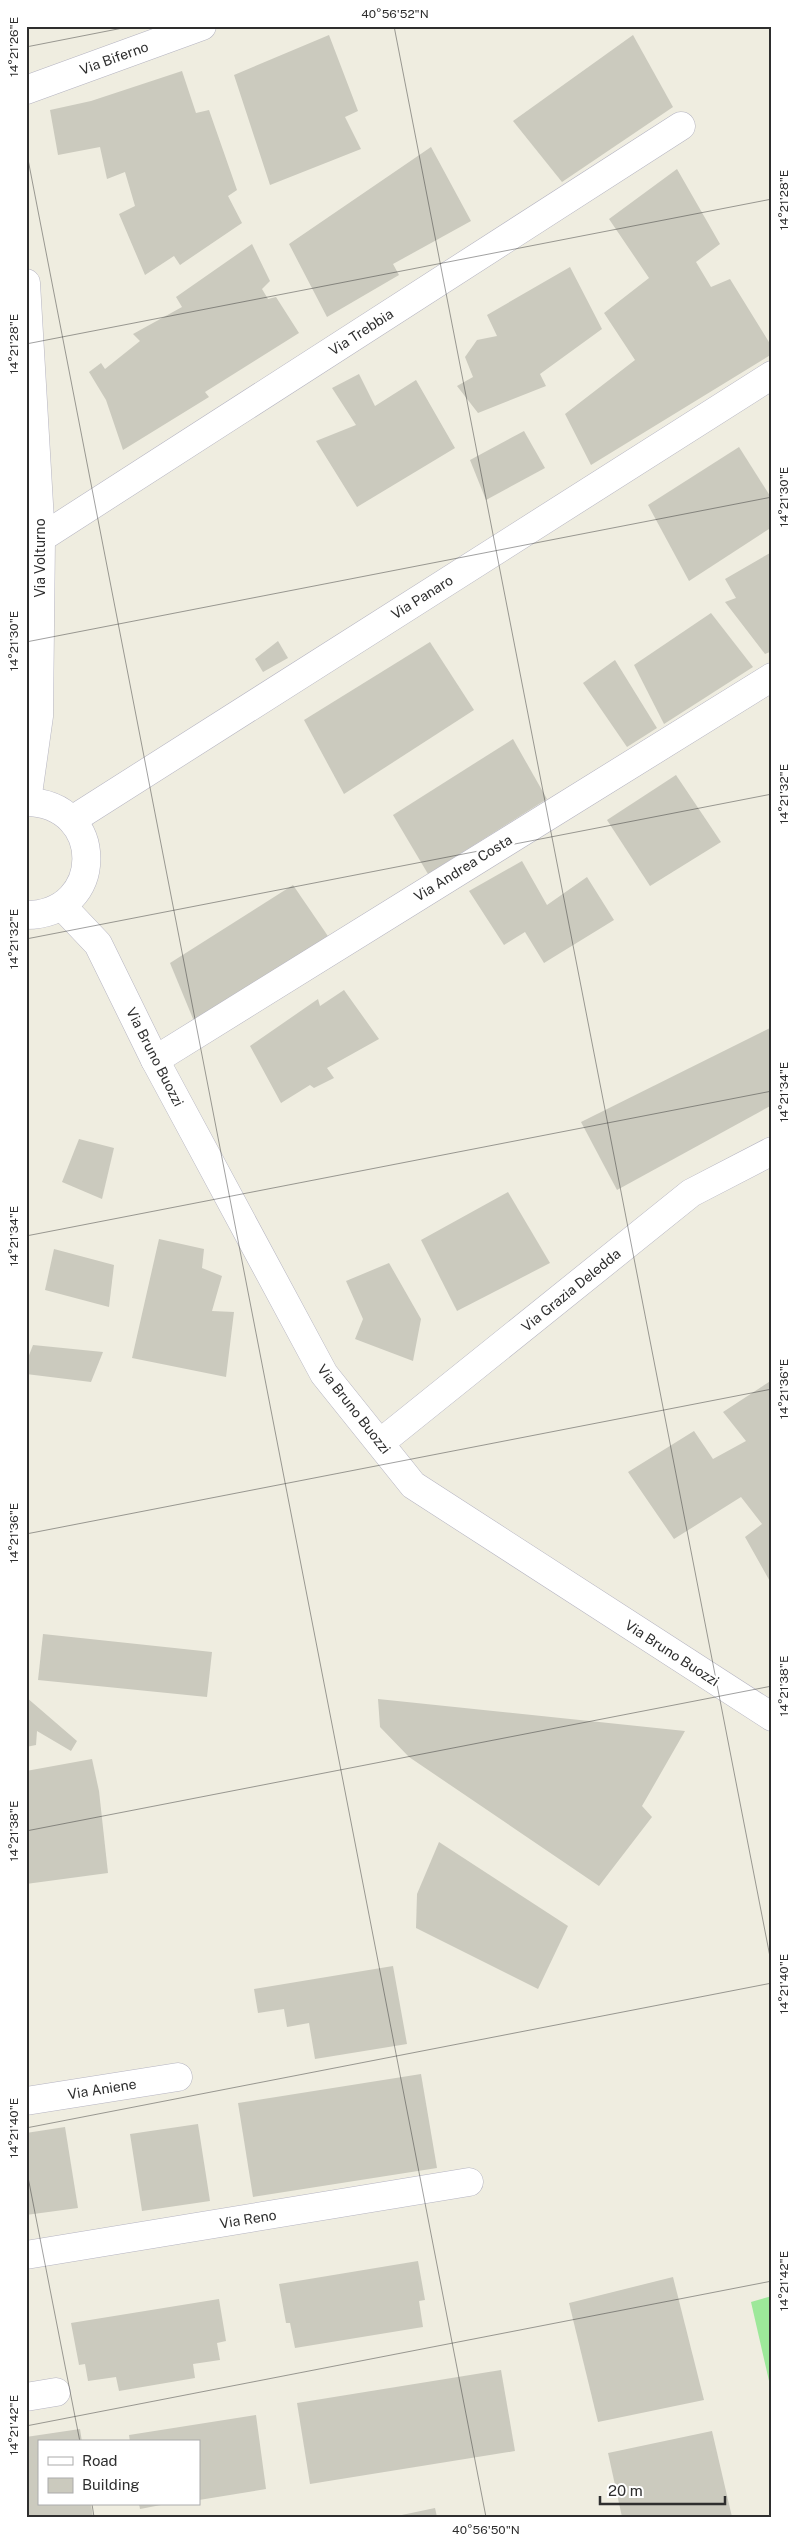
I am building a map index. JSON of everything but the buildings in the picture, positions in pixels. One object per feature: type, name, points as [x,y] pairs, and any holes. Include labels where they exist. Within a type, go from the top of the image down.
[{"type":"street","name":"Via Biferno","points":[[26,90],[202,26]]},
{"type":"street","name":"Via Trebbia","points":[[41,538],[681,126]]},
{"type":"street","name":"Via Volturno","points":[[26,283],[41,538],[39,716],[29,762],[27,801]]},
{"type":"street","name":"Via Panaro","points":[[72,820],[772,374]]},
{"type":"street","name":"Via Andrea Costa","points":[[155,1060],[772,677]]},
{"type":"street","points":[[26,915],[46,913],[62,906],[77,892],[85,875],[88,855],[84,836],[72,820],[60,809],[44,803],[27,801]]},
{"type":"street","name":"Via Bruno Buozzi","points":[[62,906],[98,944],[155,1060],[324,1374],[413,1485],[772,1717]]},
{"type":"street","name":"Via Grazia Deledda","points":[[380,1443],[691,1194],[772,1151]]},
{"type":"street","name":"Via Aniene","points":[[26,2101],[178,2077]]},
{"type":"street","name":"Via Reno","points":[[26,2255],[469,2182]]},
{"type":"street","points":[[26,2397],[56,2392]]},
{"type":"green space","points":[[772,2296],[772,2394],[751,2302]]}]
